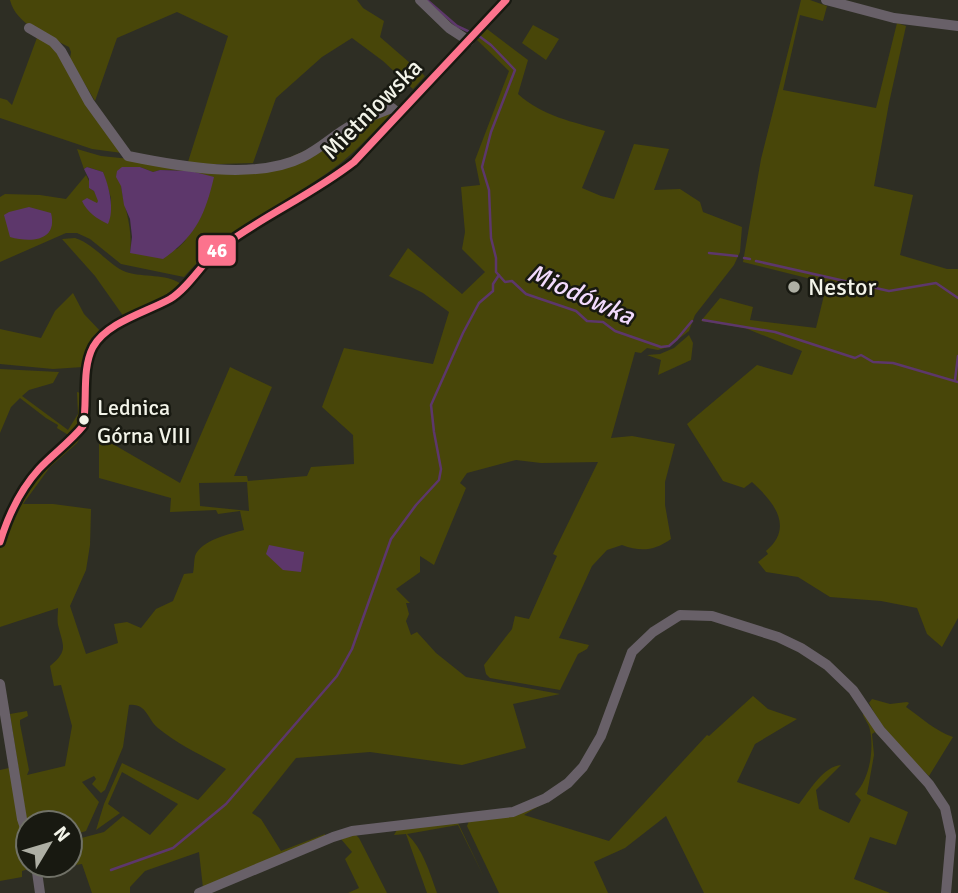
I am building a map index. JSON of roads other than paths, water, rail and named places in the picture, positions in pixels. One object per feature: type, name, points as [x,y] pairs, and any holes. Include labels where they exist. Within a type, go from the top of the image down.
[{"type":"street","points":[[420,0],[449,28],[469,41]]},
{"type":"street","name":"Mietniowska","points":[[0,542],[9,515],[33,475],[83,426],[87,372],[90,354],[96,343],[122,322],[178,292],[221,247],[354,162],[506,0]]},
{"type":"street","points":[[826,0],[924,24],[958,26]]},
{"type":"street","points":[[29,28],[53,42],[61,51],[89,102],[128,156],[197,168],[256,169],[277,166],[305,156],[352,125],[392,108],[399,114]]},
{"type":"street","points":[[199,893],[352,831],[513,812],[546,798],[568,783],[583,767],[601,736],[632,653],[653,632],[680,615],[712,617],[778,637],[827,665],[845,681],[894,747],[941,800],[948,816],[951,836],[946,893]]},
{"type":"street","points":[[0,684],[20,809]]},
{"type":"waterway","name":"Miodówka","points":[[427,0],[457,26],[472,33]]},
{"type":"waterway","name":"Miodówka","points":[[479,36],[515,70],[491,132],[482,167],[489,190],[496,272],[505,282],[512,281],[526,294],[576,311],[587,321],[603,322],[615,331],[661,347],[669,346],[692,321]]},
{"type":"waterway","points":[[709,253],[737,256]]},
{"type":"waterway","points":[[744,258],[750,259]]},
{"type":"waterway","points":[[756,261],[889,291],[936,283],[958,298]]},
{"type":"waterway","points":[[111,870],[173,848],[226,804],[337,676],[352,649],[391,539],[439,480],[441,469],[431,405],[463,333],[479,303],[493,291],[493,284],[499,275]]},
{"type":"waterway","name":"Miodówka","points":[[703,320],[775,332],[855,358],[861,355],[873,362],[893,363],[958,382]]},
{"type":"waterway","points":[[955,380],[958,356]]},
{"type":"place","name":"Nestor","points":[[794,287]]},
{"type":"place","name":"Lednica Górna VIII","points":[[84,420]]}]
